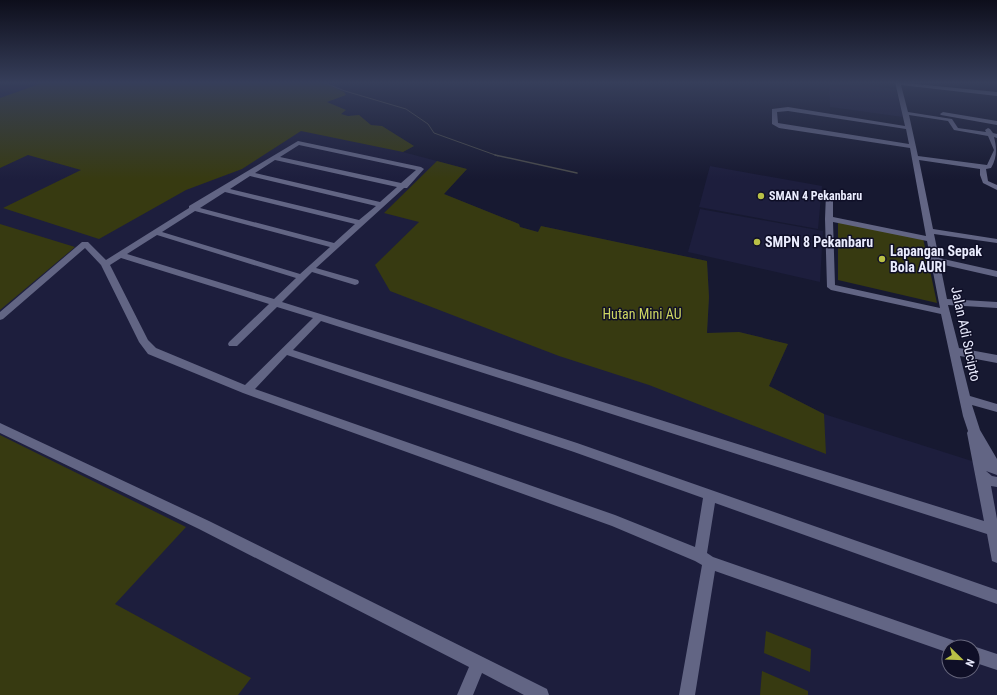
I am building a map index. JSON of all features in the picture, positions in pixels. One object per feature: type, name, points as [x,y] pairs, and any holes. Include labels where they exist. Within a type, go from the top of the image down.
[{"type":"street","points":[[774,114],[775,124],[779,126],[913,147]]},
{"type":"street","points":[[822,114],[908,128]]},
{"type":"street","name":"Jalan Adi Sucipto","points":[[905,114],[913,147],[943,302],[973,431],[997,470]]},
{"type":"street","points":[[923,114],[952,121],[956,129],[994,135]]},
{"type":"street","points":[[936,114],[997,123]]},
{"type":"street","points":[[914,157],[989,167],[997,150],[994,135],[984,121]]},
{"type":"street","points":[[105,264],[192,208],[225,190],[295,144],[302,143],[421,169],[404,186],[360,223],[310,269],[233,344]]},
{"type":"street","points":[[275,158],[404,186]]},
{"type":"street","points":[[983,167],[985,182],[997,188]]},
{"type":"street","points":[[250,174],[382,205]]},
{"type":"street","points":[[225,190],[360,223]]},
{"type":"street","points":[[829,195],[831,287],[946,312]]},
{"type":"street","points":[[192,208],[336,246]]},
{"type":"street","points":[[829,219],[930,235],[997,241]]},
{"type":"street","points":[[155,232],[302,277]]},
{"type":"street","points":[[0,317],[85,244],[105,264],[144,342],[152,351],[164,357],[248,390],[615,522],[704,559],[941,643]]},
{"type":"street","points":[[121,255],[275,302],[822,478],[993,530]]},
{"type":"street","points":[[935,260],[997,274]]},
{"type":"street","points":[[310,269],[355,282]]},
{"type":"street","points":[[943,302],[997,305]]},
{"type":"street","points":[[248,390],[319,317]]},
{"type":"street","points":[[286,351],[577,448],[997,597]]},
{"type":"street","points":[[954,351],[997,359]]},
{"type":"street","points":[[965,399],[997,408]]},
{"type":"street","points":[[0,428],[204,525],[541,695]]},
{"type":"street","points":[[973,431],[997,556]]},
{"type":"street","points":[[981,472],[986,465],[997,470]]},
{"type":"street","points":[[981,472],[990,481],[997,482]]},
{"type":"street","points":[[687,695],[704,559],[710,496]]},
{"type":"street","points":[[981,657],[997,662]]},
{"type":"street","points":[[465,695],[478,663]]},
{"type":"shaded area","points":[[0,114],[359,115],[371,125],[382,126],[414,146],[403,152],[467,169],[444,194],[519,224],[520,227],[538,232],[541,226],[707,261],[709,297],[707,333],[739,332],[788,344],[769,386],[824,414],[997,469],[997,695],[0,695]]},
{"type":"shaded area","points":[[884,114],[902,114],[903,117]]},
{"type":"shaded area","name":"SMAN 4 Pekanbaru","points":[[710,166],[822,186],[818,229],[699,207]]},
{"type":"shaded area","name":"SMPN 8 Pekanbaru","points":[[700,209],[823,231],[820,282],[688,252]]},
{"type":"green space","points":[[0,114],[359,115],[371,125],[382,126],[414,146],[403,152],[301,131],[242,169],[186,190],[99,239],[3,208],[81,170],[28,155],[0,168]]},
{"type":"green space","name":"Hutan Mini AU","points":[[437,161],[467,169],[444,194],[519,224],[520,227],[538,232],[541,226],[707,261],[709,297],[707,333],[739,332],[788,344],[769,386],[824,414],[826,454],[649,385],[559,356],[390,291],[375,265],[419,222],[384,213]]},
{"type":"green space","name":"Lapangan Sepak Bola AURI","points":[[838,222],[923,238],[937,303],[838,280]]},
{"type":"green space","points":[[0,224],[75,247],[0,310]]},
{"type":"green space","points":[[0,435],[186,527],[115,604],[251,678],[238,695],[0,695]]},
{"type":"green space","points":[[766,631],[811,649],[810,672],[764,653]]},
{"type":"green space","points":[[762,671],[808,691],[808,695],[760,695]]},
{"type":"waterway","points":[[414,114],[428,124],[434,133],[496,155]]},
{"type":"waterway","points":[[496,155],[577,173]]},
{"type":"place","name":"SMAN 4 Pekanbaru","points":[[761,196]]},
{"type":"place","name":"SMPN 8 Pekanbaru","points":[[757,242]]},
{"type":"place","name":"Lapangan Sepak Bola AURI","points":[[882,259]]}]
